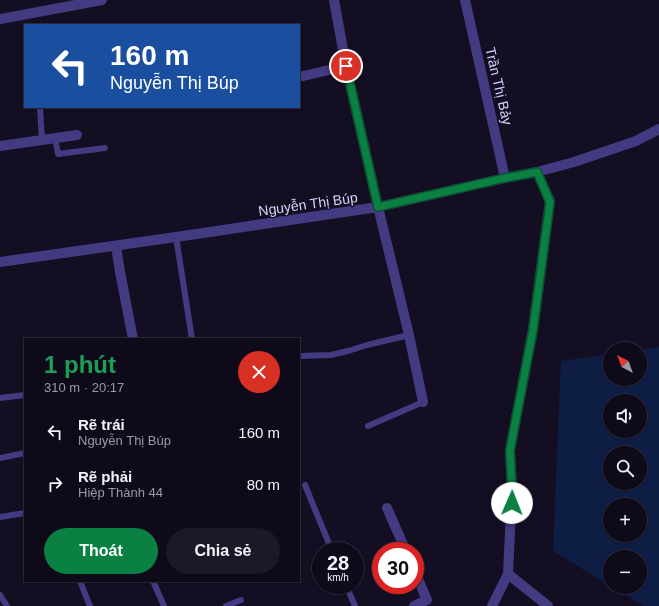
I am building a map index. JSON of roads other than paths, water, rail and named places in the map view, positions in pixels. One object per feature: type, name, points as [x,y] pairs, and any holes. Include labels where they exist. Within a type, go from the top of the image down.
[{"type":"street","points":[[0,19],[102,0]]},
{"type":"street","points":[[334,0],[346,66],[409,335],[423,402]]},
{"type":"street","name":"Trần Thị Bảy","points":[[465,0],[505,178]]},
{"type":"street","points":[[300,77],[346,66]]},
{"type":"street","name":"Nguyễn Thị Búp","points":[[0,262],[378,207],[537,172],[574,162],[636,141],[659,129]]},
{"type":"street","points":[[0,146],[77,135]]},
{"type":"street","points":[[492,606],[508,574],[512,490],[510,450],[533,330],[550,202],[537,172]]},
{"type":"street","points":[[116,246],[134,338]]},
{"type":"street","points":[[387,508],[402,542]]},
{"type":"street","points":[[508,574],[548,606]]},
{"type":"street","points":[[414,606],[427,600],[424,593]]},
{"type":"lane","points":[[40,108],[42,140]]},
{"type":"lane","points":[[55,138],[58,154],[105,148]]},
{"type":"lane","points":[[176,237],[192,338]]},
{"type":"lane","points":[[300,356],[331,355],[409,335]]},
{"type":"lane","points":[[0,398],[24,395]]},
{"type":"lane","points":[[368,426],[423,402]]},
{"type":"lane","points":[[0,458],[24,453]]},
{"type":"lane","points":[[305,485],[328,542]]},
{"type":"lane","points":[[0,517],[24,513]]},
{"type":"lane","points":[[80,582],[90,606]]},
{"type":"lane","points":[[153,582],[164,606]]},
{"type":"lane","points":[[350,594],[355,606]]},
{"type":"lane","points":[[0,595],[7,606]]},
{"type":"lane","points":[[226,606],[241,600]]},
{"type":"water","points":[[659,347],[659,606],[644,606],[624,594],[647,594],[647,550],[603,550],[603,582],[553,551],[561,361],[603,355],[603,386],[647,386],[647,349]]}]
